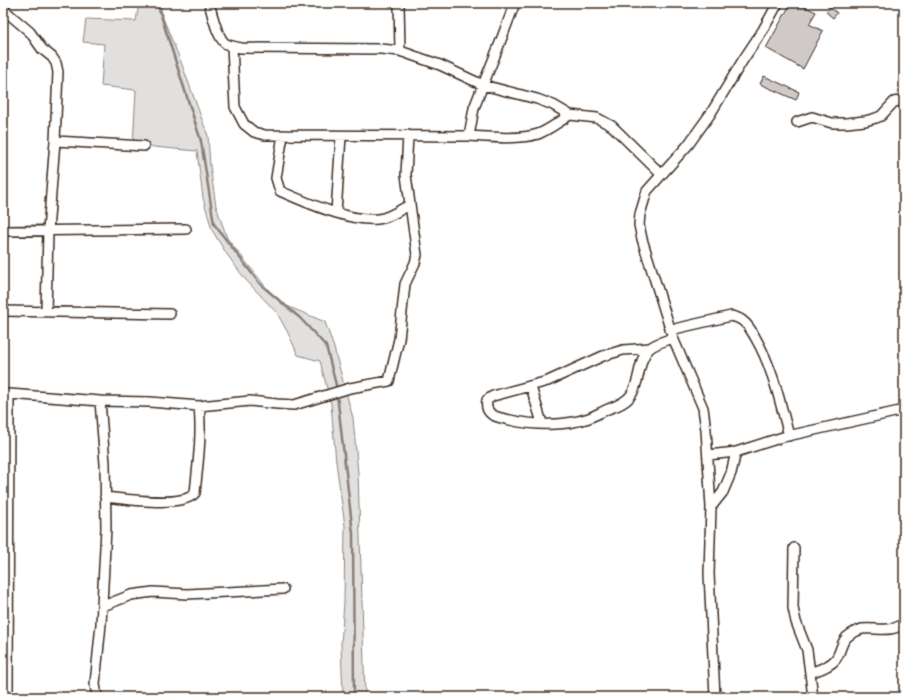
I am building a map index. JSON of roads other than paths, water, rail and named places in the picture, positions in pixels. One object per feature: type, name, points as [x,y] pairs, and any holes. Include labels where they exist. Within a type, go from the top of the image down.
[{"type":"street","points":[[209,3],[216,28],[224,43],[241,48],[381,49],[400,51],[440,65],[483,85],[537,99],[553,105],[570,115],[597,118],[612,126],[661,174]]},
{"type":"street","points":[[399,3],[400,51]]},
{"type":"street","points":[[469,136],[474,108],[514,3]]},
{"type":"street","points":[[715,697],[709,574],[711,507],[706,430],[703,408],[671,334],[639,225],[640,214],[647,191],[688,145],[711,113],[763,30],[778,3]]},
{"type":"street","points":[[3,9],[30,32],[42,49],[52,57],[56,63],[58,72],[55,141],[48,231],[46,312]]},
{"type":"street","points":[[232,46],[235,108],[244,124],[254,132],[264,135],[526,136],[537,134],[570,115]]},
{"type":"street","points":[[797,122],[812,117],[832,123],[865,121],[881,116],[894,102],[904,100]]},
{"type":"street","points":[[283,135],[276,178],[280,191],[336,213],[368,219],[386,217],[409,205]]},
{"type":"street","points":[[8,697],[6,394],[198,406],[250,401],[294,404],[350,388],[389,381],[399,339],[405,284],[415,263],[416,255],[416,241],[409,205],[406,175],[408,135]]},
{"type":"street","points":[[336,213],[341,136]]},
{"type":"street","points":[[55,141],[144,146]]},
{"type":"street","points":[[3,230],[48,231],[186,229]]},
{"type":"street","points":[[3,311],[170,314]]},
{"type":"street","points":[[650,348],[644,358],[631,396],[623,403],[588,418],[559,423],[526,423],[497,417],[489,413],[486,408],[487,400],[493,396],[531,387],[548,381],[603,356],[623,350],[650,348],[671,334],[731,316],[737,317],[749,327],[761,348],[771,370],[789,436]]},
{"type":"street","points":[[531,387],[542,423]]},
{"type":"street","points":[[97,697],[95,684],[102,606],[106,528],[105,464],[100,401]]},
{"type":"street","points":[[105,497],[171,502],[183,500],[193,496],[195,492],[199,464],[200,428],[198,406]]},
{"type":"street","points":[[708,455],[736,452],[789,436],[904,410]]},
{"type":"street","points":[[711,507],[722,492],[731,473],[736,452]]},
{"type":"street","points":[[794,548],[793,608],[796,622],[807,650],[813,697]]},
{"type":"street","points":[[102,606],[131,595],[153,592],[187,594],[283,589]]},
{"type":"street","points":[[810,673],[835,660],[844,639],[851,634],[862,629],[891,629],[904,622]]},
{"type":"waterway","points":[[157,3],[201,141],[214,224],[260,284],[300,318],[326,346],[337,389]]},
{"type":"waterway","points":[[337,394],[353,534],[354,697]]}]
